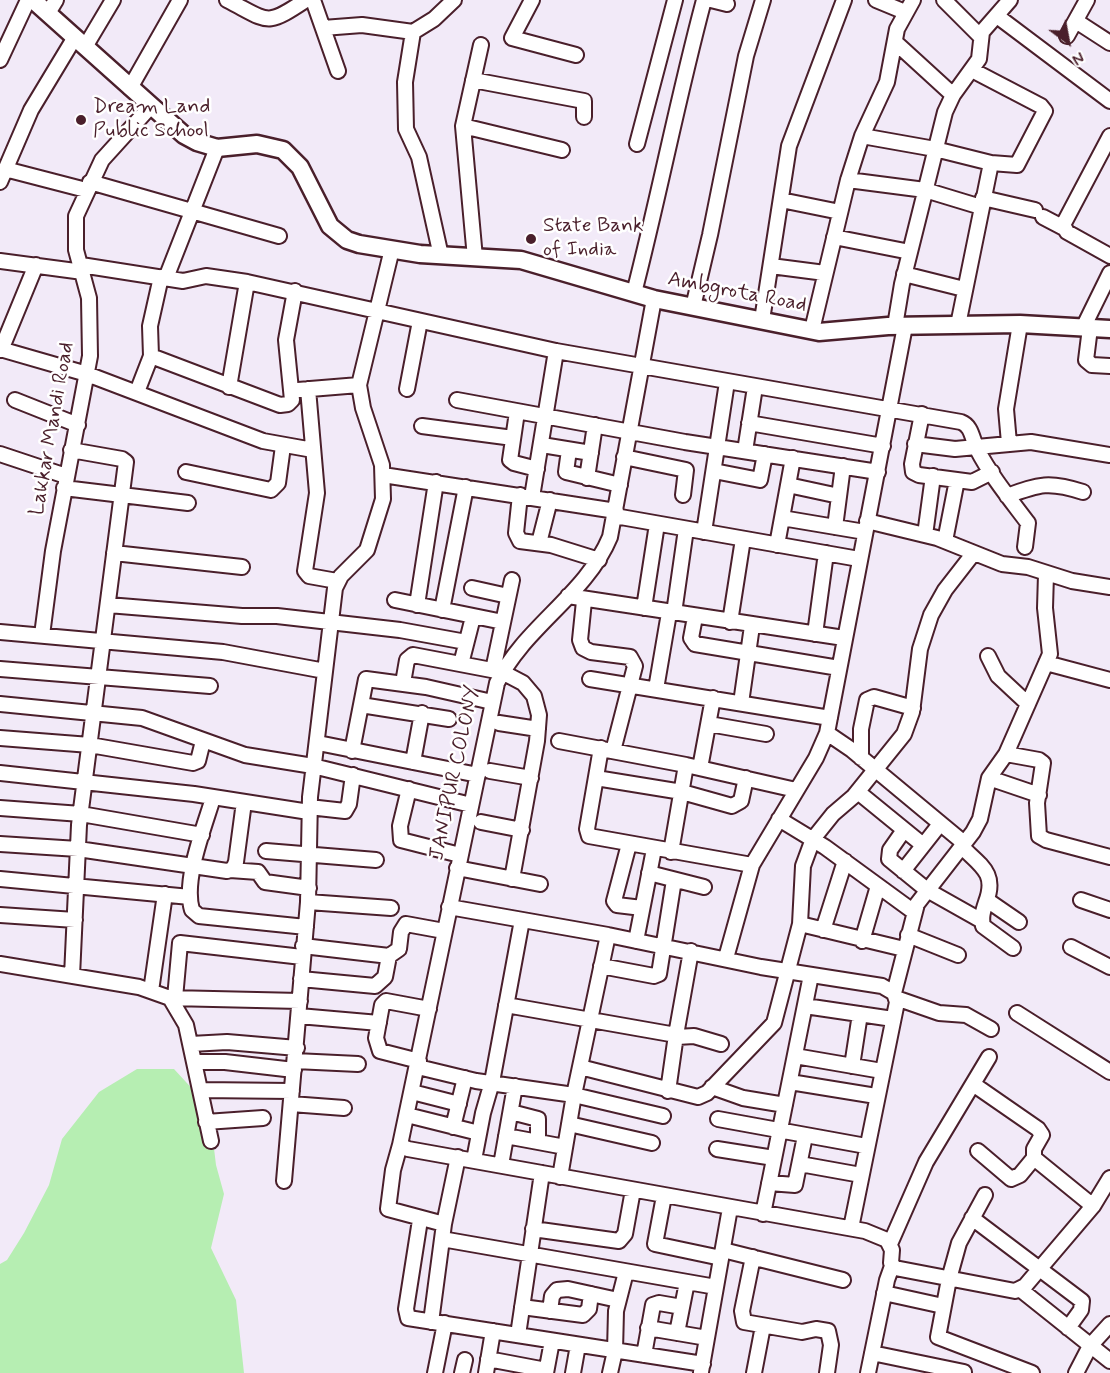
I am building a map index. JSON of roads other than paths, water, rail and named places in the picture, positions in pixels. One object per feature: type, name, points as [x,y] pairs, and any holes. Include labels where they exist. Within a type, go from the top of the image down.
[{"type":"main road","name":"Ambgrota Road","points":[[33,0],[52,7],[80,42],[184,135],[217,148],[257,144],[283,150],[300,167],[330,226],[347,240],[441,256],[511,258],[538,263],[654,299],[826,332],[900,326],[1020,324],[1110,329]]},
{"type":"street","points":[[0,60],[28,0]]},
{"type":"street","points":[[112,0],[31,110],[2,176],[88,186],[279,236]]},
{"type":"street","points":[[130,88],[180,0]]},
{"type":"street","points":[[227,0],[267,20],[275,20],[306,0]]},
{"type":"street","points":[[313,0],[338,71]]},
{"type":"street","points":[[323,28],[362,25],[413,32],[434,20],[454,0]]},
{"type":"street","points":[[532,0],[512,38],[576,55]]},
{"type":"street","points":[[637,144],[675,0]]},
{"type":"street","points":[[634,293],[667,164],[680,93],[704,0]]},
{"type":"street","points":[[711,0],[727,4]]},
{"type":"street","points":[[693,307],[710,236],[746,56],[763,0]]},
{"type":"street","points":[[762,320],[789,146],[844,0]]},
{"type":"street","points":[[876,0],[905,12]]},
{"type":"street","points":[[812,330],[848,180],[862,136],[887,82],[897,29],[913,0]]},
{"type":"street","points":[[944,0],[980,36]]},
{"type":"street","points":[[726,958],[752,865],[827,733],[890,410],[904,274],[935,149],[953,95],[979,59],[980,36],[1008,1]]},
{"type":"street","points":[[1067,36],[1085,1]]},
{"type":"street","points":[[997,16],[1110,101]]},
{"type":"street","points":[[1076,21],[1110,43]]},
{"type":"street","points":[[413,32],[406,66],[406,129],[419,158],[441,256]]},
{"type":"street","points":[[895,42],[953,95]]},
{"type":"street","points":[[475,258],[463,126],[482,45]]},
{"type":"street","points":[[862,136],[935,149],[991,164],[1017,165],[1045,111],[1041,106],[972,70]]},
{"type":"street","points":[[472,80],[584,100],[584,117]]},
{"type":"street","name":"Lakkar Mandi Road","points":[[36,635],[44,606],[71,450],[78,425],[91,339],[90,310],[75,233],[76,216],[88,186],[111,148],[151,106]]},
{"type":"street","points":[[463,126],[562,150]]},
{"type":"street","points":[[1064,228],[1064,220],[1110,136]]},
{"type":"street","points":[[137,392],[150,356],[150,326],[163,278],[217,148]]},
{"type":"street","points":[[958,325],[991,164]]},
{"type":"street","points":[[848,180],[925,190],[1039,213],[1110,256]]},
{"type":"street","points":[[781,200],[840,213]]},
{"type":"street","points":[[834,237],[910,252]]},
{"type":"street","points":[[284,1181],[299,1016],[302,951],[309,895],[309,810],[337,581],[367,550],[383,499],[380,454],[363,408],[359,385],[392,249]]},
{"type":"street","points":[[0,261],[82,268],[183,281],[206,276],[247,282],[296,291],[556,351],[922,414],[966,424],[976,446],[1007,496],[1028,523],[1025,547]]},
{"type":"street","points":[[36,265],[0,350],[87,374],[254,438],[283,446],[313,450]]},
{"type":"street","points":[[771,266],[825,273]]},
{"type":"street","points":[[1110,273],[1086,328],[1086,360],[1092,365],[1110,366]]},
{"type":"street","points":[[904,274],[964,289]]},
{"type":"street","points":[[229,387],[247,282]]},
{"type":"street","points":[[150,356],[284,406],[292,400],[286,340],[296,291]]},
{"type":"street","name":"JANIPUR COLONY","points":[[420,1220],[388,1209],[393,1170],[419,1064],[448,907],[471,805],[484,773],[497,671],[599,560],[610,537],[654,299]]},
{"type":"street","points":[[407,389],[420,321]]},
{"type":"street","points":[[1009,443],[1006,409],[1020,324]]},
{"type":"street","points":[[556,351],[537,469],[516,525],[517,537],[525,542],[539,543],[599,560]]},
{"type":"street","points":[[704,532],[727,382]]},
{"type":"street","points":[[291,391],[359,385]]},
{"type":"street","points":[[745,451],[755,387]]},
{"type":"street","points":[[308,389],[317,493],[305,571],[309,576],[337,581]]},
{"type":"street","points":[[15,400],[78,425]]},
{"type":"street","points":[[457,400],[686,442],[878,472]]},
{"type":"street","points":[[517,412],[510,459],[514,463],[537,469]]},
{"type":"street","points":[[922,414],[915,444],[913,472],[933,477],[977,481],[992,472]]},
{"type":"street","points":[[749,423],[883,447]]},
{"type":"street","points":[[587,478],[596,424]]},
{"type":"street","points":[[422,426],[513,438]]},
{"type":"street","points":[[681,468],[686,442]]},
{"type":"street","points":[[915,444],[956,449],[1009,443],[1044,443],[1110,455]]},
{"type":"street","points":[[542,445],[591,453]]},
{"type":"street","points":[[186,472],[271,490],[278,483],[283,446]]},
{"type":"street","points":[[71,450],[125,460],[81,814],[72,976]]},
{"type":"street","points":[[569,450],[566,472],[620,484]]},
{"type":"street","points":[[0,454],[65,482],[120,496],[188,503]]},
{"type":"street","points":[[714,471],[759,480],[765,454]]},
{"type":"street","points":[[624,457],[681,468],[687,472],[682,495]]},
{"type":"street","points":[[777,545],[793,458]]},
{"type":"street","points":[[835,527],[843,466]]},
{"type":"street","points":[[383,475],[550,500],[657,524],[859,560]]},
{"type":"street","points":[[925,535],[933,477]]},
{"type":"street","points":[[945,541],[957,480]]},
{"type":"street","points":[[417,605],[436,482]]},
{"type":"street","points":[[1007,496],[1044,483],[1083,492]]},
{"type":"street","points":[[788,485],[839,496]]},
{"type":"street","points":[[442,610],[466,487]]},
{"type":"street","points":[[539,543],[550,500]]},
{"type":"street","points":[[782,518],[835,527],[866,526],[925,535],[988,560],[1110,587]]},
{"type":"street","points":[[644,608],[657,524]]},
{"type":"street","points":[[656,689],[686,529]]},
{"type":"street","points":[[730,622],[743,539]]},
{"type":"street","points":[[114,553],[242,567]]},
{"type":"street","points":[[815,634],[826,553]]},
{"type":"street","points":[[580,1067],[698,1097],[712,1087],[774,1023],[800,924],[803,866],[813,839],[833,814],[858,792],[904,734],[913,708],[916,668],[931,615],[945,590],[973,554]]},
{"type":"street","points":[[850,1228],[893,1019],[904,949],[914,912],[927,890],[980,819],[989,778],[1005,754],[1046,663],[1051,647],[1045,620],[1046,574]]},
{"type":"street","points":[[497,671],[503,622],[512,580]]},
{"type":"street","points":[[472,588],[508,596]]},
{"type":"street","points":[[568,596],[584,601],[844,638]]},
{"type":"street","points":[[395,600],[503,622]]},
{"type":"street","points":[[584,601],[581,645],[591,652],[632,658],[635,666],[596,778],[588,835],[595,839],[752,865]]},
{"type":"street","points":[[108,604],[248,617],[277,616],[331,624],[400,630],[466,642]]},
{"type":"street","points":[[461,664],[473,616]]},
{"type":"street","points":[[695,617],[691,638],[695,644],[839,668]]},
{"type":"street","points":[[741,703],[752,626]]},
{"type":"street","points":[[0,632],[223,652],[325,671]]},
{"type":"street","points":[[403,683],[407,660],[413,655],[497,671],[529,689],[539,715],[538,729],[512,879]]},
{"type":"street","points":[[988,656],[998,676],[1029,704]]},
{"type":"street","points":[[1046,663],[1110,680]]},
{"type":"street","points":[[0,669],[99,679],[210,686]]},
{"type":"street","points":[[352,751],[366,679],[403,683],[492,702]]},
{"type":"street","points":[[590,679],[830,718]]},
{"type":"street","points":[[861,758],[861,729],[867,700],[874,697],[913,708]]},
{"type":"street","points":[[671,852],[682,792],[709,724],[713,698]]},
{"type":"street","points":[[0,704],[142,718],[245,755],[313,766],[471,805]]},
{"type":"street","points":[[361,705],[449,719]]},
{"type":"street","points":[[413,762],[422,713]]},
{"type":"street","points":[[499,723],[538,729]]},
{"type":"street","points":[[709,724],[766,734]]},
{"type":"street","points":[[827,733],[861,758],[962,844],[990,878],[991,890],[982,921]]},
{"type":"street","points":[[0,738],[90,745],[193,763],[198,761],[203,741]]},
{"type":"street","points":[[560,741],[693,766],[796,790]]},
{"type":"street","points":[[318,743],[413,762],[531,778]]},
{"type":"street","points":[[1005,754],[1041,761],[1043,767],[1037,828],[1040,837],[1110,857]]},
{"type":"street","points":[[0,774],[85,782],[309,810],[345,811],[349,804],[352,775]]},
{"type":"street","points":[[596,778],[682,792],[736,806],[741,801],[746,778]]},
{"type":"street","points":[[989,778],[1039,795]]},
{"type":"street","points":[[409,789],[400,826],[401,840],[512,879],[540,884]]},
{"type":"street","points":[[858,792],[923,845]]},
{"type":"street","points":[[213,798],[194,867],[190,897],[192,910],[200,916],[306,927]]},
{"type":"street","points":[[230,870],[236,862],[244,802]]},
{"type":"street","points":[[0,808],[81,814],[202,835]]},
{"type":"street","points":[[779,819],[845,861],[914,912]]},
{"type":"street","points":[[481,822],[522,831]]},
{"type":"street","points":[[903,871],[940,824]]},
{"type":"street","points":[[904,830],[888,857],[927,890],[982,921],[986,930],[1013,948]]},
{"type":"street","points":[[0,844],[78,849],[194,867],[258,872],[265,882],[309,895],[391,908]]},
{"type":"street","points":[[629,844],[614,901],[617,905],[642,908]]},
{"type":"street","points":[[636,941],[654,849]]},
{"type":"street","points":[[266,851],[376,860]]},
{"type":"street","points":[[823,930],[845,861]]},
{"type":"street","points":[[650,873],[704,887]]},
{"type":"street","points":[[0,879],[190,897]]},
{"type":"street","points":[[601,966],[657,976],[660,971],[674,880]]},
{"type":"street","points":[[862,941],[878,886]]},
{"type":"street","points":[[151,991],[165,894]]},
{"type":"street","points":[[987,900],[1019,921]]},
{"type":"street","points":[[1081,900],[1110,910]]},
{"type":"street","points":[[448,907],[608,935],[788,972],[882,986],[895,996],[939,1013],[966,1015],[991,1029]]},
{"type":"street","points":[[0,915],[75,920]]},
{"type":"street","points":[[474,1160],[492,1082],[522,920]]},
{"type":"street","points":[[211,1141],[186,1025],[173,998],[178,947],[182,942],[389,956],[399,949],[401,932],[406,924],[444,931]]},
{"type":"street","points":[[800,924],[862,941],[904,949]]},
{"type":"street","points":[[560,1177],[574,1095],[608,935]]},
{"type":"street","points":[[908,935],[958,955]]},
{"type":"street","points":[[1071,947],[1110,967]]},
{"type":"street","points":[[668,1091],[691,951]]},
{"type":"street","points":[[301,979],[375,986],[385,977],[389,956]]},
{"type":"street","points":[[0,964],[151,991],[173,998],[300,1001]]},
{"type":"street","points":[[763,1214],[810,975]]},
{"type":"street","points":[[429,1009],[386,1001],[376,1038],[380,1051],[465,1078],[574,1095],[663,1116]]},
{"type":"street","points":[[506,1005],[676,1036],[694,1036],[721,1044]]},
{"type":"street","points":[[805,1006],[893,1019]]},
{"type":"street","points":[[1017,1013],[1110,1072]]},
{"type":"street","points":[[852,1066],[860,1014]]},
{"type":"street","points":[[299,1016],[379,1023]]},
{"type":"street","points":[[191,1044],[227,1042],[295,1060]]},
{"type":"street","points":[[795,1056],[882,1071]]},
{"type":"street","points":[[868,1373],[884,1293],[892,1266],[890,1244],[926,1162],[989,1058]]},
{"type":"street","points":[[195,1062],[295,1060],[358,1064]]},
{"type":"street","points":[[453,1127],[465,1078]]},
{"type":"street","points":[[789,1082],[876,1096]]},
{"type":"street","points":[[973,1084],[1038,1129],[1042,1135],[1033,1152],[1034,1158],[1093,1206]]},
{"type":"street","points":[[501,1165],[515,1086]]},
{"type":"street","points":[[712,1087],[743,1098],[785,1105]]},
{"type":"street","points":[[200,1090],[291,1098],[344,1108]]},
{"type":"street","points":[[412,1092],[459,1104]]},
{"type":"street","points":[[511,1112],[538,1119],[538,1142]]},
{"type":"street","points":[[407,1115],[479,1133]]},
{"type":"street","points":[[206,1122],[263,1118]]},
{"type":"street","points":[[718,1119],[779,1132],[867,1146]]},
{"type":"street","points":[[569,1124],[652,1143]]},
{"type":"street","points":[[506,1136],[565,1147]]},
{"type":"street","points":[[769,1183],[795,1185],[805,1136]]},
{"type":"street","points":[[400,1145],[408,1149],[850,1228],[880,1236],[890,1244]]},
{"type":"street","points":[[717,1149],[774,1158]]},
{"type":"street","points":[[978,1150],[1011,1179],[1020,1175],[1034,1158]]},
{"type":"street","points":[[435,1373],[442,1239],[458,1157]]},
{"type":"street","points":[[800,1164],[861,1175]]},
{"type":"street","points":[[518,1335],[543,1173]]},
{"type":"street","points":[[892,1266],[1015,1292],[1021,1290],[1093,1206],[1110,1178]]},
{"type":"street","points":[[533,1229],[618,1241],[625,1234],[633,1190]]},
{"type":"street","points":[[985,1195],[959,1243],[937,1333],[939,1339],[969,1347],[1032,1373]]},
{"type":"street","points":[[664,1196],[654,1244],[753,1257],[843,1280]]},
{"type":"street","points":[[444,1224],[420,1220],[405,1314],[411,1320],[644,1355],[702,1369],[730,1208]]},
{"type":"street","points":[[972,1218],[1082,1301],[1082,1310],[1068,1329]]},
{"type":"street","points":[[442,1239],[716,1287]]},
{"type":"street","points":[[753,1257],[742,1315],[747,1323],[802,1332],[816,1329],[828,1331],[831,1345],[827,1373]]},
{"type":"street","points":[[610,1373],[615,1351],[618,1300],[626,1272]]},
{"type":"street","points":[[677,1333],[687,1282]]},
{"type":"street","points":[[550,1311],[552,1296],[557,1290],[618,1300]]},
{"type":"street","points":[[1021,1290],[1110,1361]]},
{"type":"street","points":[[884,1293],[943,1306]]},
{"type":"street","points":[[522,1307],[586,1314],[591,1294]]},
{"type":"street","points":[[644,1355],[654,1303],[682,1307]]},
{"type":"street","points":[[1076,1373],[1090,1346],[1110,1324]]},
{"type":"street","points":[[754,1373],[763,1326]]},
{"type":"street","points":[[648,1328],[707,1338]]},
{"type":"street","points":[[493,1331],[487,1366],[546,1371],[552,1341]]},
{"type":"street","points":[[573,1373],[578,1345]]},
{"type":"street","points":[[872,1353],[931,1369],[964,1372]]},
{"type":"street","points":[[1106,1373],[1110,1368]]},
{"type":"place","name":"Dream Land Public School","points":[[81,120]]},
{"type":"place","name":"State Bank of India","points":[[531,239]]}]
